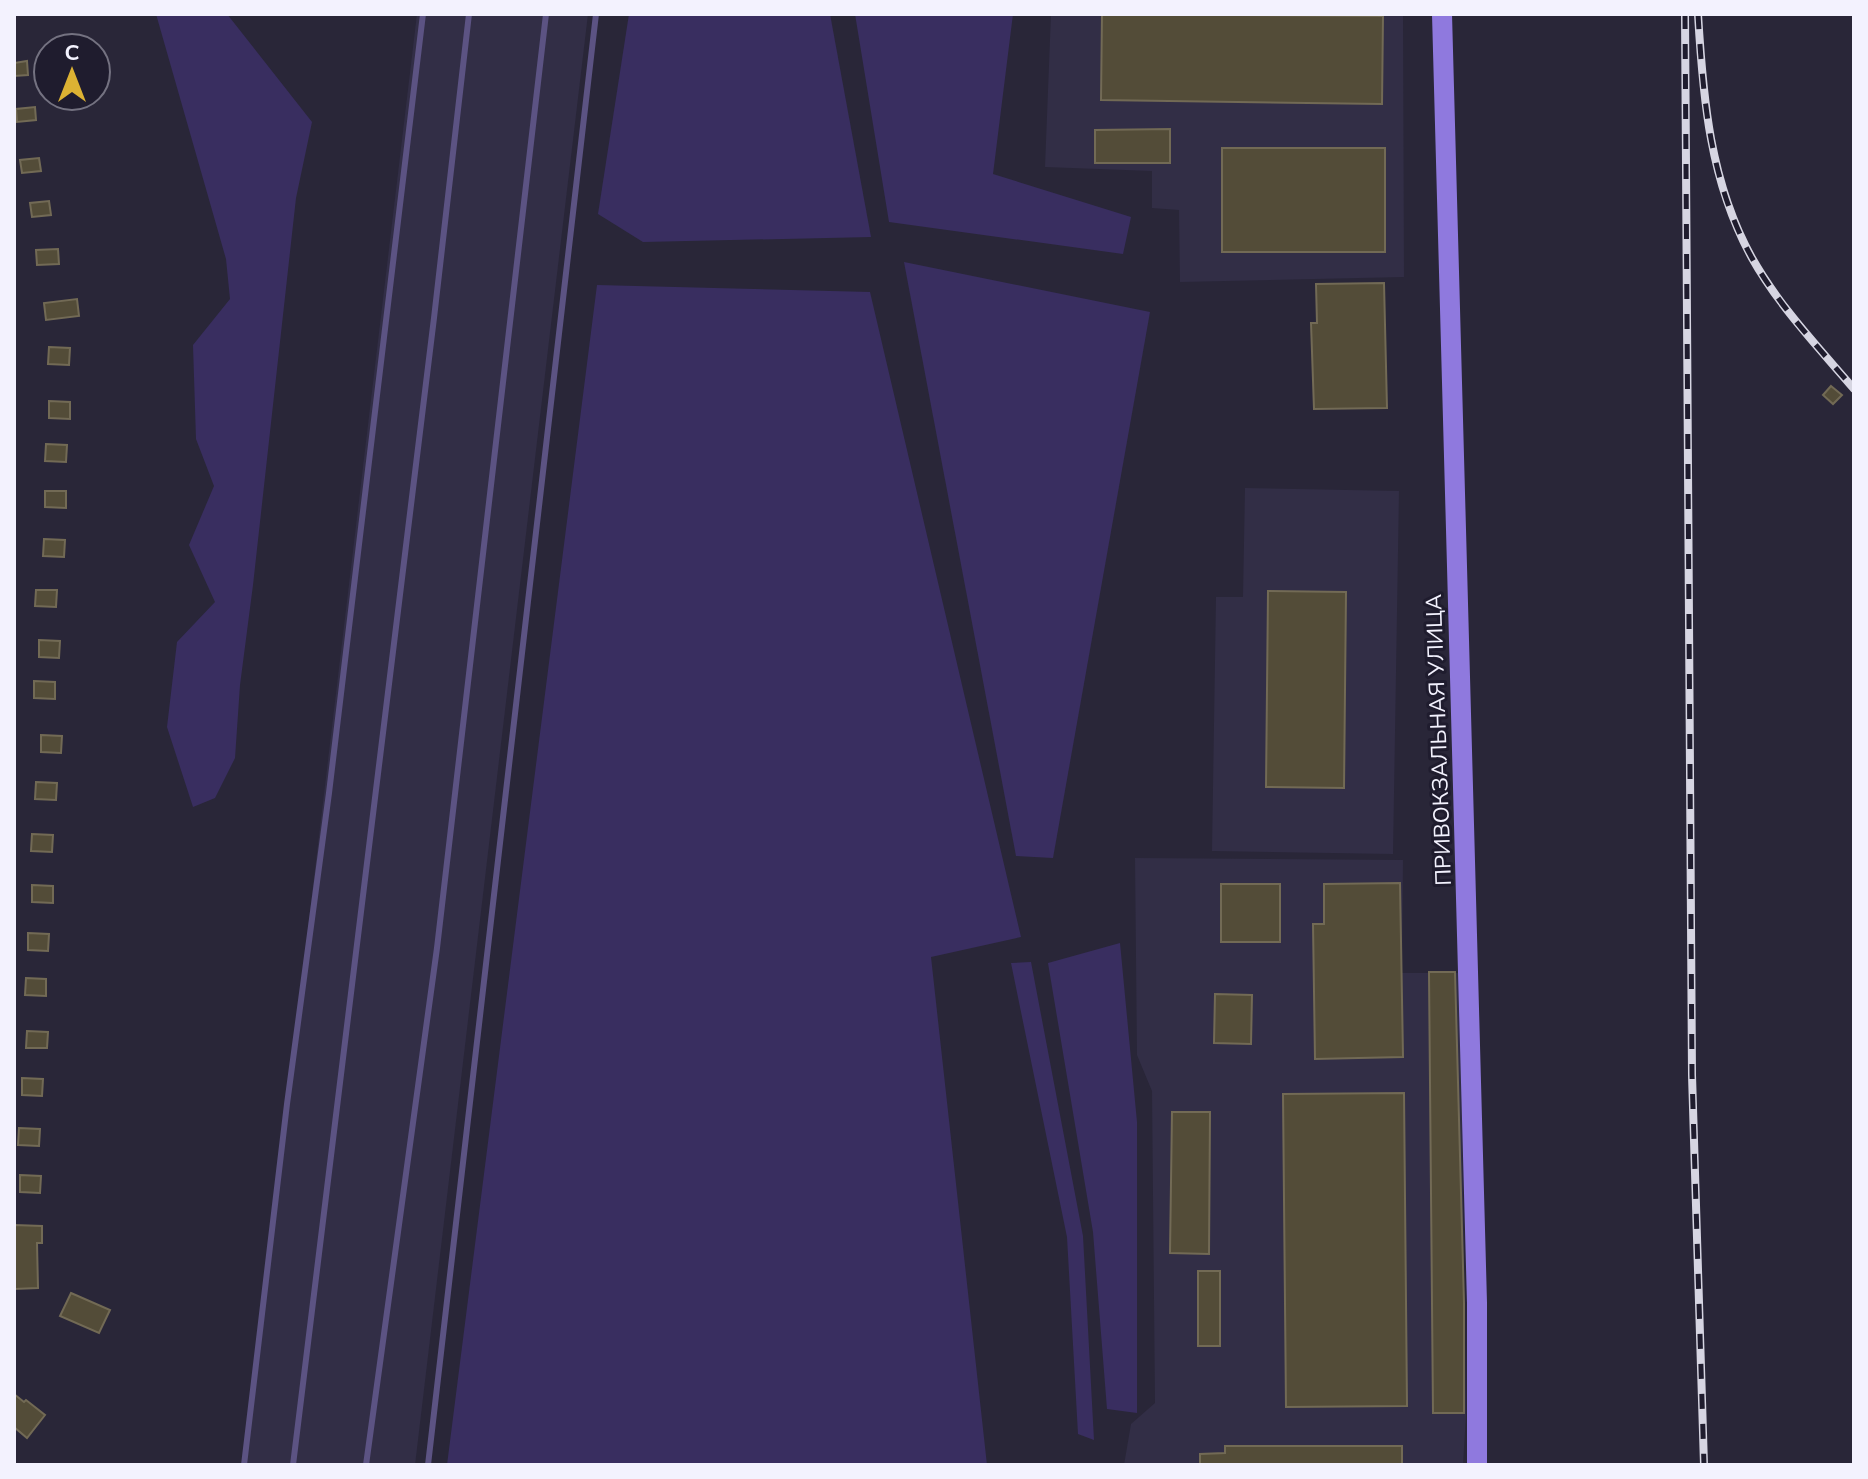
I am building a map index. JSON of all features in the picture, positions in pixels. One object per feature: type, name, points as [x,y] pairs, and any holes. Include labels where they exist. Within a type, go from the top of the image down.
[{"type":"main road","name":"ПРИВОКЗАЛЬНАЯ УЛИЦА","points":[[1442,14],[1477,1303],[1477,1465]]},
{"type":"lane","points":[[244,1465],[423,14]]},
{"type":"lane","points":[[293,1465],[469,14]]},
{"type":"lane","points":[[366,1465],[437,948],[546,14]]},
{"type":"lane","points":[[428,1465],[596,14]]},
{"type":"shaded area","points":[[156,14],[227,14],[312,122],[296,198],[240,685],[235,758],[215,798],[193,807],[167,727],[177,642],[215,602],[189,545],[214,486],[196,439],[193,345],[230,299],[226,259]]},
{"type":"shaded area","points":[[417,14],[588,14],[415,1465],[244,1465]]},
{"type":"shaded area","points":[[629,14],[830,14],[871,237],[643,242],[598,214]]},
{"type":"shaded area","points":[[855,14],[1013,14],[993,174],[1131,217],[1123,254],[889,222]]},
{"type":"shaded area","points":[[1051,14],[1403,14],[1404,277],[1180,282],[1179,210],[1152,208],[1152,171],[1045,167]]},
{"type":"shaded area","points":[[904,262],[1150,312],[1053,858],[1016,856]]},
{"type":"shaded area","points":[[597,285],[870,292],[1021,937],[931,957],[987,1465],[447,1465]]},
{"type":"shaded area","points":[[1245,488],[1399,491],[1393,854],[1212,851],[1216,597],[1243,597]]},
{"type":"shaded area","points":[[1135,858],[1403,860],[1402,973],[1460,973],[1466,1415],[1463,1465],[1124,1465],[1131,1424],[1155,1403],[1152,1091],[1137,1055]]},
{"type":"shaded area","points":[[1120,943],[1137,1122],[1137,1413],[1107,1409],[1093,1232],[1048,963]]},
{"type":"shaded area","points":[[1031,962],[1083,1236],[1094,1440],[1078,1434],[1067,1237],[1011,963]]},
{"type":"building","points":[[1102,14],[1383,16],[1382,104],[1101,100]]},
{"type":"building","points":[[27,61],[28,75],[14,76],[14,63]]},
{"type":"building","points":[[32,107],[36,120],[17,122],[16,109]]},
{"type":"building","points":[[1170,129],[1170,163],[1095,163],[1095,130]]},
{"type":"building","points":[[1222,148],[1385,148],[1385,252],[1222,252]]},
{"type":"building","points":[[39,158],[41,171],[22,173],[20,160]]},
{"type":"building","points":[[49,201],[51,215],[32,217],[30,203]]},
{"type":"building","points":[[58,249],[59,264],[37,265],[36,250]]},
{"type":"building","points":[[1384,283],[1387,408],[1314,409],[1311,323],[1317,323],[1316,284]]},
{"type":"building","points":[[77,299],[79,316],[46,320],[44,303]]},
{"type":"building","points":[[49,347],[70,348],[69,365],[48,364]]},
{"type":"building","points":[[1831,386],[1842,395],[1833,404],[1823,395]]},
{"type":"building","points":[[49,401],[70,402],[70,419],[49,418]]},
{"type":"building","points":[[46,444],[67,445],[66,462],[45,461]]},
{"type":"building","points":[[45,491],[66,491],[66,508],[45,507]]},
{"type":"building","points":[[44,539],[65,540],[64,557],[43,556]]},
{"type":"building","points":[[36,590],[57,590],[56,607],[35,606]]},
{"type":"building","points":[[1268,591],[1346,592],[1344,788],[1266,787]]},
{"type":"building","points":[[39,640],[60,641],[59,658],[39,657]]},
{"type":"building","points":[[34,681],[55,682],[55,699],[34,698]]},
{"type":"building","points":[[41,735],[62,736],[61,753],[41,752]]},
{"type":"building","points":[[36,782],[57,783],[56,800],[35,799]]},
{"type":"building","points":[[32,834],[53,835],[52,852],[31,851]]},
{"type":"building","points":[[1400,883],[1403,1057],[1315,1059],[1313,924],[1324,924],[1324,884]]},
{"type":"building","points":[[1221,884],[1280,884],[1280,942],[1221,942]]},
{"type":"building","points":[[32,885],[53,886],[53,903],[32,902]]},
{"type":"building","points":[[28,933],[49,934],[48,951],[28,950]]},
{"type":"building","points":[[1429,972],[1455,972],[1464,1413],[1433,1413]]},
{"type":"building","points":[[26,978],[46,979],[46,996],[25,995]]},
{"type":"building","points":[[1215,994],[1252,995],[1251,1044],[1214,1043]]},
{"type":"building","points":[[27,1031],[48,1032],[47,1048],[26,1048]]},
{"type":"building","points":[[22,1078],[43,1079],[42,1096],[22,1095]]},
{"type":"building","points":[[1404,1093],[1407,1406],[1286,1407],[1283,1094]]},
{"type":"building","points":[[1172,1112],[1210,1112],[1209,1254],[1170,1253]]},
{"type":"building","points":[[19,1128],[40,1129],[39,1146],[18,1145]]},
{"type":"building","points":[[20,1175],[41,1176],[40,1193],[20,1192]]},
{"type":"building","points":[[14,1225],[42,1226],[42,1243],[37,1243],[38,1288],[14,1289]]},
{"type":"building","points":[[1198,1271],[1220,1271],[1220,1346],[1198,1346]]},
{"type":"building","points":[[71,1293],[110,1310],[99,1333],[60,1316]]},
{"type":"building","points":[[14,1394],[45,1415],[27,1438],[14,1427]]},
{"type":"building","points":[[1225,1446],[1402,1446],[1402,1465],[1200,1465],[1200,1454],[1225,1453]]},
{"type":"railway","points":[[1685,14],[1692,1075],[1704,1465]]},
{"type":"railway","points":[[1698,14],[1711,139],[1738,229],[1774,293],[1854,389]]}]
